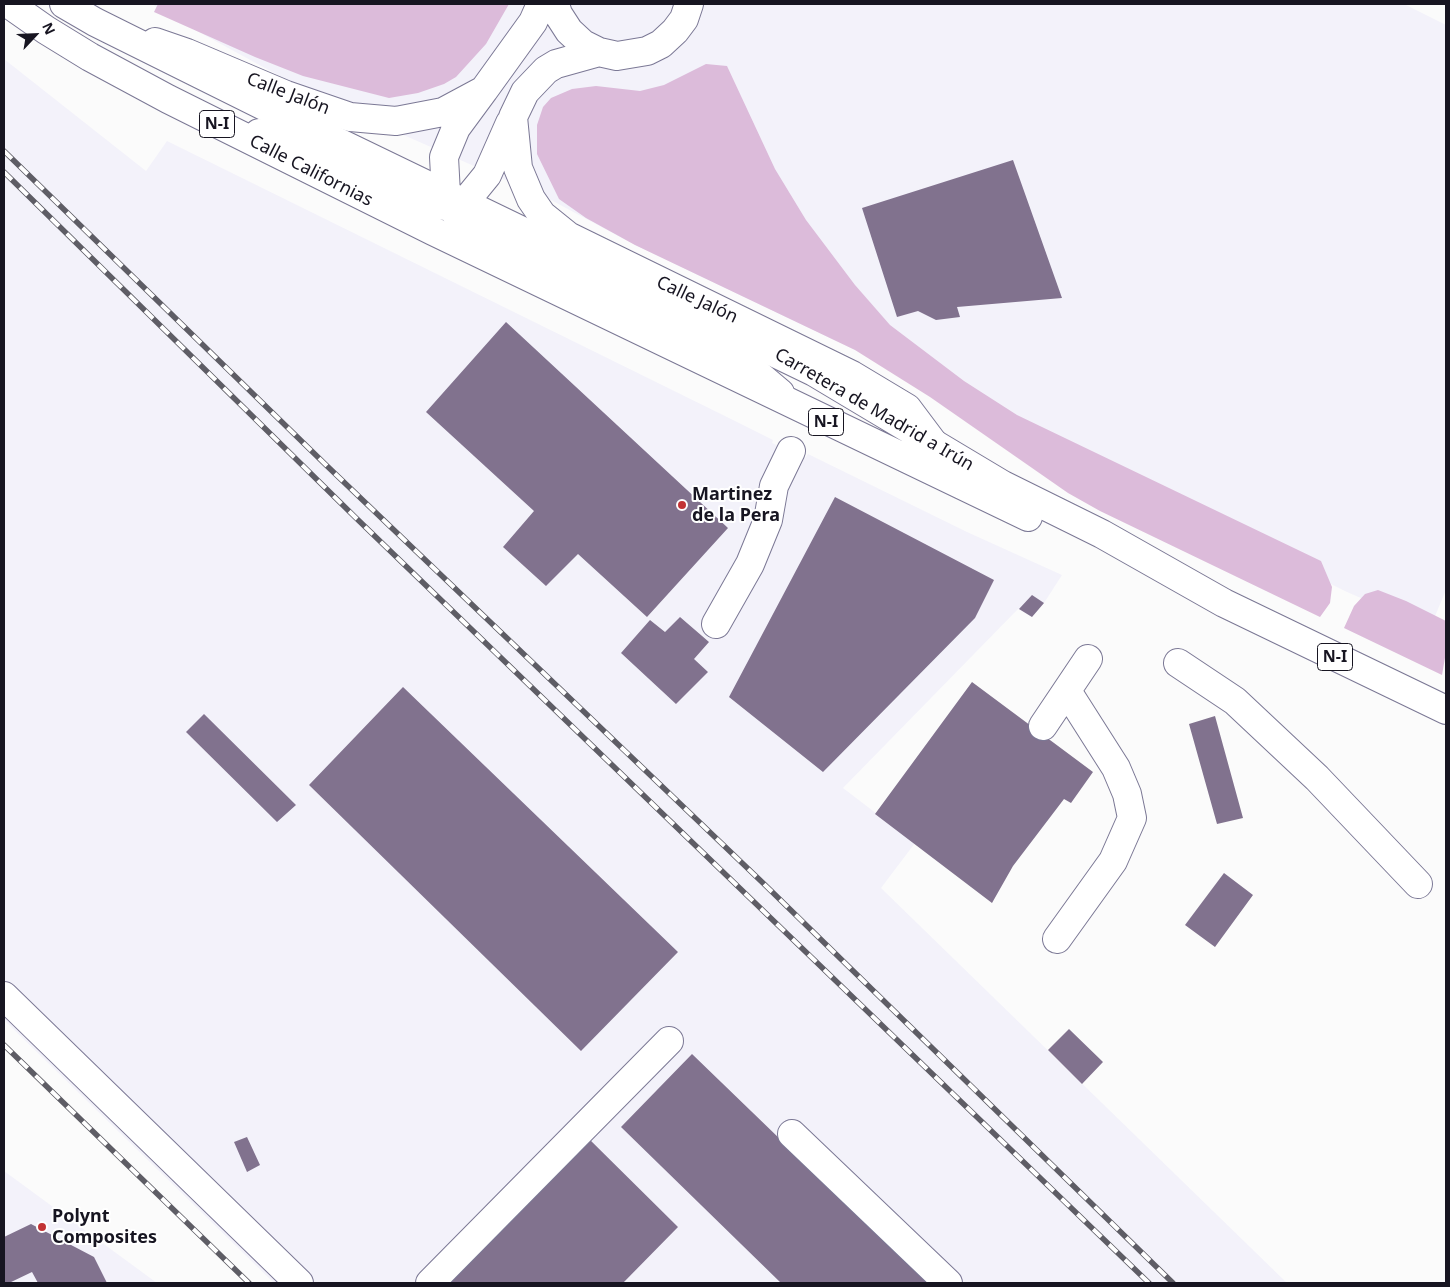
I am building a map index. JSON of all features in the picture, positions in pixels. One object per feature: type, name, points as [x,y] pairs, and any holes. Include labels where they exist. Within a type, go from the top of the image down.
[{"type":"main road","name":"Calle Californias","points":[[9,4],[46,30],[90,56],[194,112],[433,232]]},
{"type":"main road","name":"Calle Californias","points":[[64,4],[94,22],[454,201]]},
{"type":"main road","name":"Calle Jalón","points":[[541,4],[533,22],[456,128],[448,143],[444,157],[454,201],[487,175],[525,92],[546,70],[556,64],[599,52]]},
{"type":"main road","points":[[555,4],[558,14],[568,31],[583,44],[599,52],[617,56],[632,55],[661,44],[675,31],[684,19],[690,4]]},
{"type":"main road","name":"Calle Jalón","points":[[94,22],[187,53],[286,95],[350,117],[396,121],[429,116],[454,107],[484,90]]},
{"type":"main road","points":[[194,112],[280,140],[409,201],[454,201]]},
{"type":"main road","name":"Calle Jalón","points":[[513,117],[514,150],[522,182],[542,215],[568,236],[852,375],[907,408],[935,445]]},
{"type":"main road","name":"Carretera de Madrid a Irún","points":[[454,201],[462,222],[484,238],[748,366],[800,410]]},
{"type":"main road","name":"Carretera de Madrid a Irún","points":[[454,201],[814,372],[876,407],[935,445],[1003,485],[1102,534],[1224,603],[1446,710]]},
{"type":"main road","name":"Carretera de Madrid a Irún","points":[[433,232],[800,410],[1131,566],[1224,603]]},
{"type":"main road","points":[[716,624],[750,564],[768,520],[774,486],[791,451]]},
{"type":"main road","points":[[1043,726],[1088,659]]},
{"type":"main road","points":[[1178,663],[1235,701],[1317,778],[1418,884]]},
{"type":"main road","points":[[1057,938],[1113,862],[1132,818],[1127,794],[1116,768],[1067,692]]},
{"type":"main road","points":[[4,996],[300,1283]]},
{"type":"main road","points":[[430,1283],[670,1041]]},
{"type":"main road","points":[[792,1134],[948,1283]]},
{"type":"shaded area","points":[[152,4],[1404,4],[1446,25],[1446,590],[1430,628],[1347,592],[855,350],[635,245],[551,200],[322,99],[186,25]]},
{"type":"shaded area","points":[[158,4],[509,4],[486,44],[456,77],[444,84],[418,93],[389,98],[303,76],[255,57],[154,12]]},
{"type":"shaded area","points":[[4,59],[146,171],[167,141],[731,419],[773,440],[772,443],[805,458],[808,454],[967,532],[1062,575],[1044,603],[1032,617],[1018,609],[843,788],[915,843],[881,888],[1287,1283],[274,1283],[4,1020]]},
{"type":"shaded area","points":[[706,64],[727,66],[775,169],[806,220],[855,285],[890,325],[964,381],[1017,415],[1321,561],[1332,587],[1330,603],[1320,617],[1100,511],[1068,493],[930,397],[855,350],[635,245],[586,218],[559,199],[537,154],[537,125],[543,107],[551,98],[572,89],[596,86],[640,91],[664,85]]},
{"type":"shaded area","points":[[1378,590],[1406,601],[1446,621],[1446,652],[1442,675],[1344,628],[1354,606],[1365,594]]},
{"type":"shaded area","name":"Polynt Composites","points":[[4,1171],[157,1283],[4,1283]]},
{"type":"building","points":[[1013,160],[1062,298],[957,307],[960,317],[936,320],[918,311],[897,317],[862,208]]},
{"type":"building","points":[[506,322],[728,528],[647,617],[578,554],[546,586],[503,547],[534,511],[426,412]]},
{"type":"building","points":[[835,497],[994,580],[975,618],[823,772],[729,697]]},
{"type":"building","points":[[1032,595],[1044,603],[1032,617],[1019,609]]},
{"type":"building","points":[[680,617],[709,642],[694,659],[708,672],[676,704],[621,653],[650,620],[665,632]]},
{"type":"building","points":[[972,682],[1093,772],[1071,803],[1064,799],[1013,866],[992,903],[875,814]]},
{"type":"building","points":[[403,687],[678,952],[581,1051],[309,785]]},
{"type":"building","points":[[204,714],[296,805],[277,822],[186,732]]},
{"type":"building","points":[[1215,716],[1243,818],[1217,824],[1189,724]]},
{"type":"building","points":[[1224,873],[1253,895],[1215,947],[1185,925]]},
{"type":"building","points":[[1069,1029],[1103,1062],[1082,1084],[1048,1050]]},
{"type":"building","points":[[692,1054],[929,1283],[781,1283],[621,1127]]},
{"type":"building","points":[[584,1134],[678,1227],[623,1283],[453,1283],[446,1276]]},
{"type":"building","points":[[247,1137],[260,1165],[247,1172],[234,1142]]},
{"type":"building","points":[[31,1224],[94,1257],[107,1283],[38,1283],[32,1272],[9,1283],[4,1283],[4,1237]]},
{"type":"railway","points":[[4,151],[326,465],[763,883],[1173,1283]]},
{"type":"railway","points":[[4,172],[355,517],[1149,1283]]},
{"type":"railway","points":[[4,1045],[249,1283]]},
{"type":"place","name":"Martinez de la Pera","points":[[682,505]]},
{"type":"place","name":"Polynt Composites","points":[[42,1227]]}]
